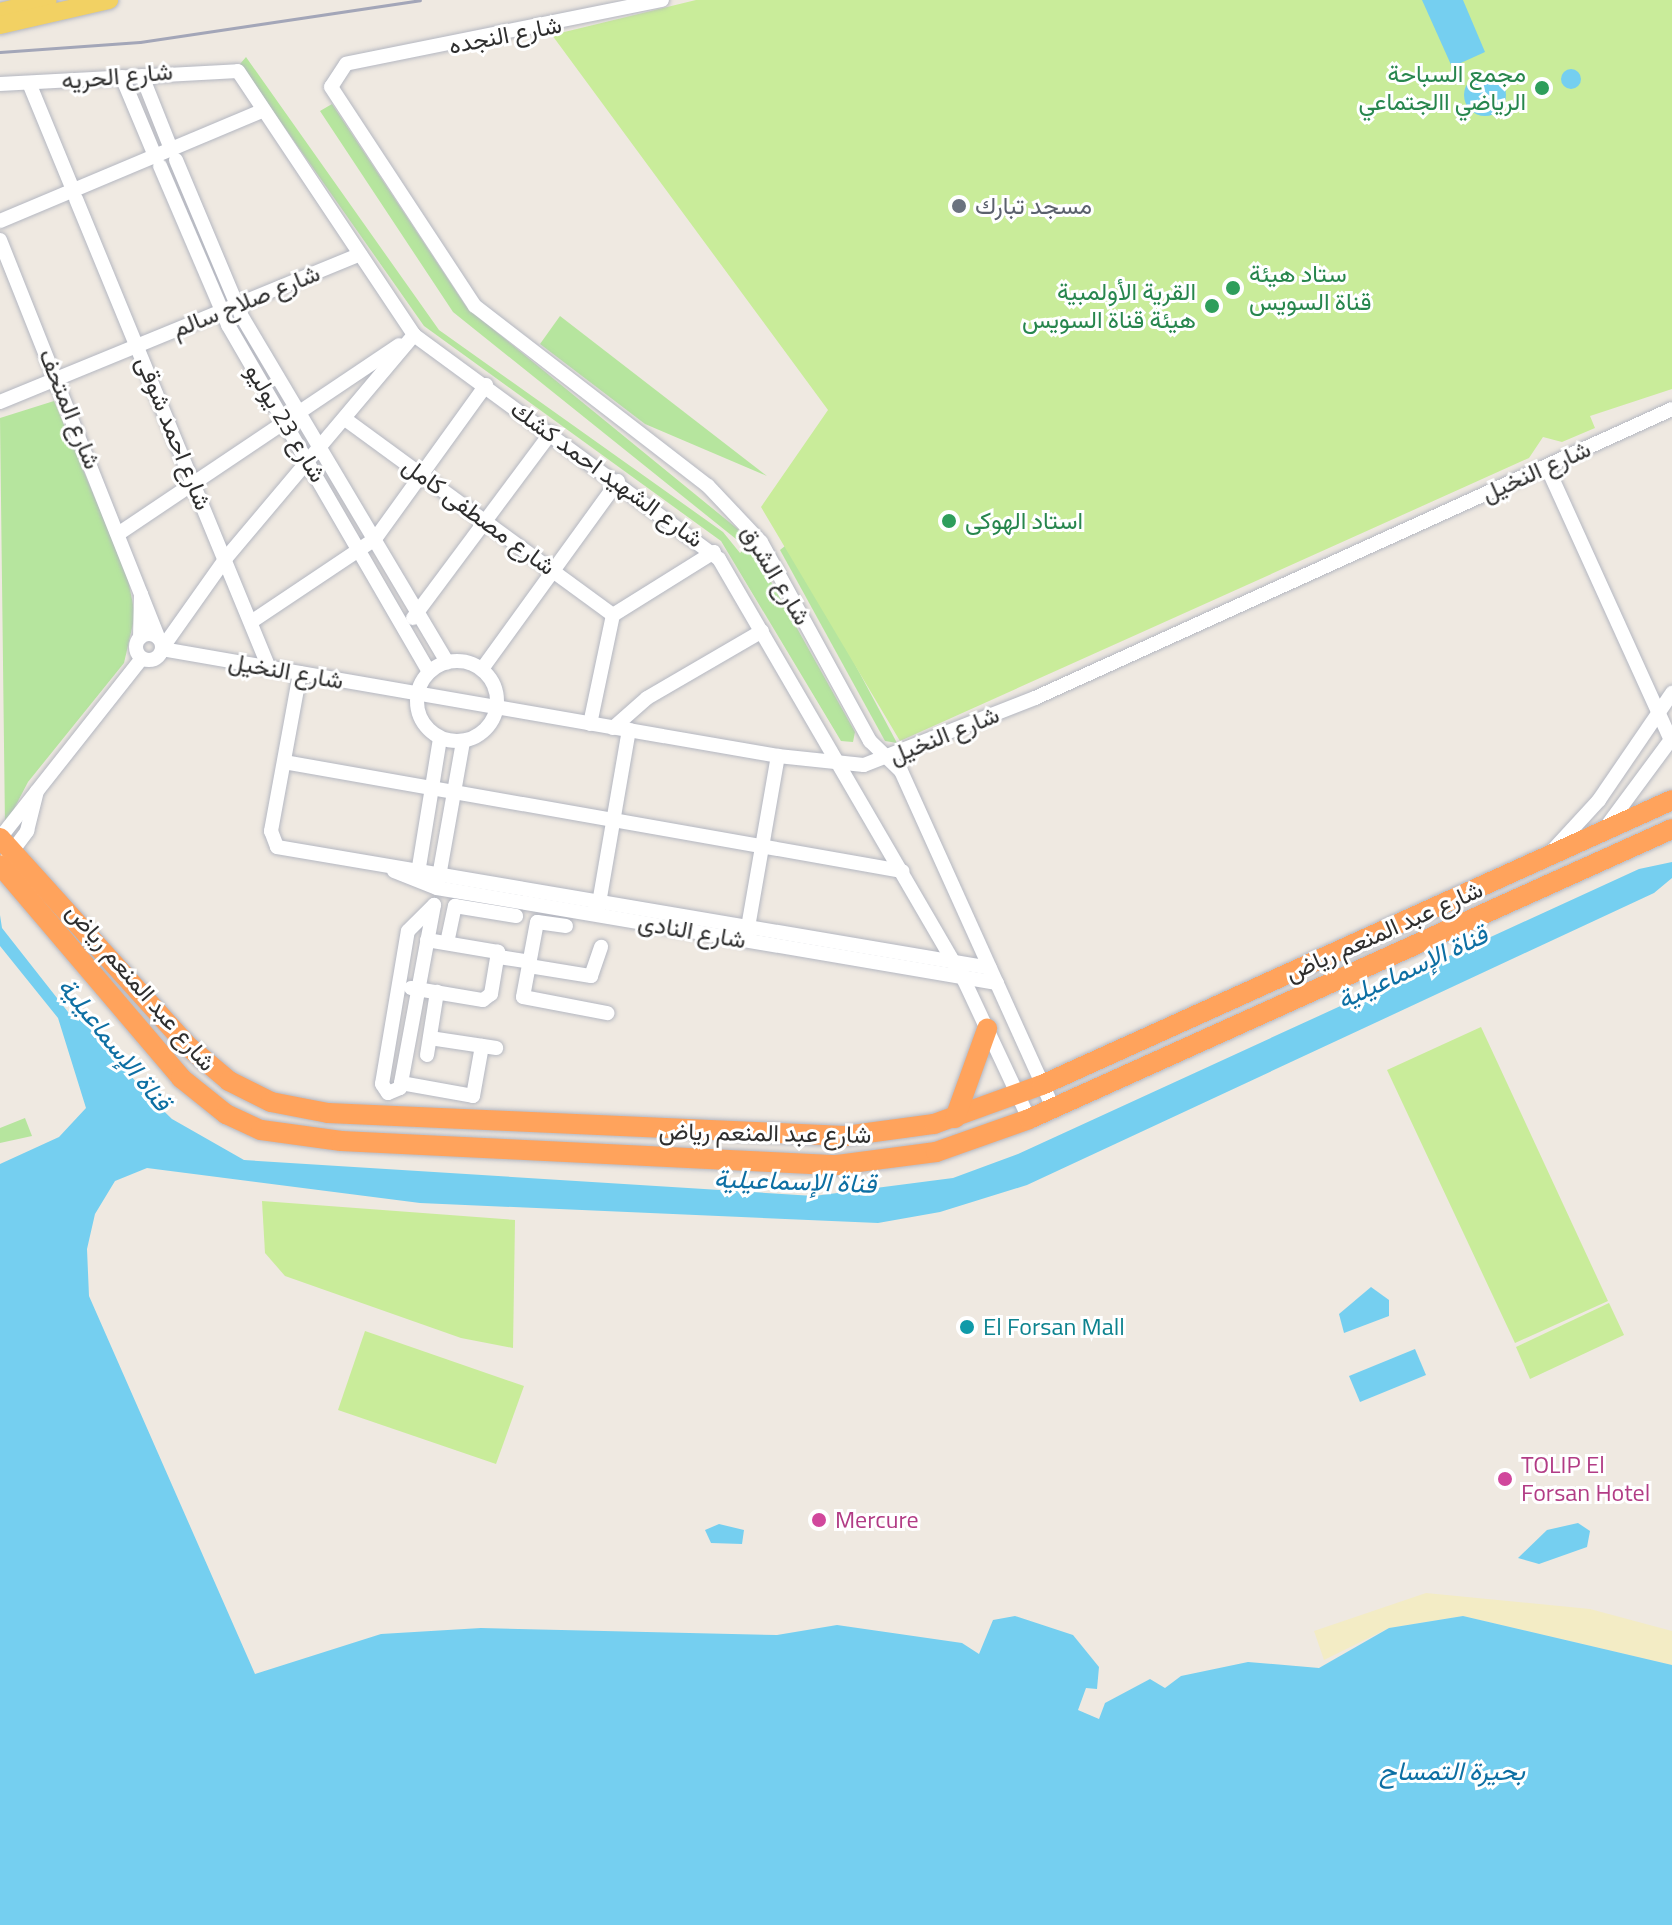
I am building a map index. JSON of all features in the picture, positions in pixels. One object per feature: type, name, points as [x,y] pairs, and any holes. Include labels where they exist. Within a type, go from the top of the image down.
[{"type":"highway","name":"شارع عبد المنعم رياض","points":[[2,849],[190,1048],[229,1081],[271,1102],[328,1113],[590,1127],[856,1135],[955,1118],[1042,1085],[1672,800]]},
{"type":"highway","points":[[1653,809],[1668,830]]},
{"type":"highway","points":[[1633,817],[1644,841]]},
{"type":"highway","points":[[1513,901],[1604,830]]},
{"type":"highway","name":"شارع عبد المنعم رياض","points":[[2,849],[181,1078],[226,1114],[261,1130],[588,1154],[861,1164],[961,1145],[1029,1119],[1668,830]]},
{"type":"highway","points":[[1360,940],[1372,966]]},
{"type":"highway","points":[[1193,1019],[1204,1041]]},
{"type":"highway","points":[[955,1118],[987,1029]]},
{"type":"highway","points":[[261,1130],[271,1102]]},
{"type":"highway","points":[[588,1154],[590,1127]]},
{"type":"main road","points":[[0,12],[48,0]]},
{"type":"main road","points":[[0,25],[109,0]]},
{"type":"street","name":"شارع النجده","points":[[346,64],[662,0]]},
{"type":"street","name":"شارع الشرق","points":[[346,64],[333,74],[332,91],[461,289],[745,521],[870,741],[889,760],[990,968],[1053,1108]]},
{"type":"street","name":"شارع الحريه","points":[[0,84],[234,68]]},
{"type":"street","name":"شارع الشهيد احمد كشك","points":[[234,68],[414,335],[714,552],[955,963]]},
{"type":"street","name":"شارع 23 يوليو","points":[[142,76],[173,155],[195,231]]},
{"type":"street","name":"شارع 23 يوليو","points":[[122,77],[158,161],[195,231],[284,423],[363,551],[429,672]]},
{"type":"street","name":"شارع احمد شوقى","points":[[29,83],[269,668]]},
{"type":"street","points":[[0,221],[75,195],[173,155],[262,111]]},
{"type":"street","name":"شارع المتحف","points":[[0,240],[121,532],[161,643]]},
{"type":"street","name":"شارع صلاح سالم","points":[[0,402],[360,254]]},
{"type":"street","name":"شارع 23 يوليو","points":[[229,308],[299,412],[447,662]]},
{"type":"street","points":[[121,532],[414,335]]},
{"type":"street","points":[[2,849],[35,812],[37,791],[142,658],[155,659],[161,643],[226,558],[414,335]]},
{"type":"street","points":[[251,622],[363,551],[375,539],[486,385]]},
{"type":"street","name":"شارع النخيل","points":[[140,638],[269,668],[778,756],[841,766],[889,760],[1672,409]]},
{"type":"street","name":"شارع مصطفى كامل","points":[[345,419],[613,615]]},
{"type":"street","points":[[403,625],[418,614],[551,433]]},
{"type":"street","points":[[1547,467],[1672,739],[1604,830]]},
{"type":"street","points":[[482,669],[550,568],[618,481]]},
{"type":"street","points":[[590,724],[613,615],[714,552]]},
{"type":"street","name":"شارع المتحف","points":[[139,578],[142,658]]},
{"type":"street","points":[[613,728],[647,698],[762,631]]},
{"type":"street","points":[[447,662],[482,669],[495,686],[497,708],[489,726],[463,741],[440,738],[424,724],[417,694],[429,672],[447,662]]},
{"type":"street","name":"شارع النادى","points":[[300,673],[273,842],[438,881],[747,934],[990,968]]},
{"type":"street","points":[[1548,854],[1594,808],[1672,693]]},
{"type":"street","points":[[598,908],[629,730]]},
{"type":"street","points":[[417,876],[440,738]]},
{"type":"street","points":[[434,905],[408,931],[382,1084],[392,1093],[401,1083],[434,905],[463,741]]},
{"type":"street","points":[[747,934],[778,756]]},
{"type":"street","points":[[284,762],[902,871]]},
{"type":"street","points":[[447,943],[456,906],[516,916]]},
{"type":"street","points":[[566,926],[537,922],[525,999],[607,1013]]},
{"type":"street","name":"شارع النادى","points":[[747,934],[964,980],[997,983]]},
{"type":"street","points":[[427,940],[591,976],[601,947]]},
{"type":"street","points":[[399,986],[487,999],[499,957]]},
{"type":"street","points":[[955,963],[1020,1094],[1029,1119]]},
{"type":"street","points":[[427,1055],[437,992]]},
{"type":"street","points":[[401,1083],[471,1097],[489,1047],[430,1038]]},
{"type":"green space","name":"القرية الأولمبية هيئة قناة السويس","points":[[696,0],[1672,0],[1672,389],[1590,416],[1595,428],[1562,442],[1543,437],[1529,458],[900,741],[761,507],[828,410],[552,35]]},
{"type":"green space","points":[[246,57],[439,330],[723,532],[740,553],[746,547],[453,312],[320,111],[332,104],[467,308],[745,535],[855,732],[853,742],[841,741],[721,541],[424,326],[240,64]]},
{"type":"green space","points":[[560,316],[767,476],[645,424],[540,344]]},
{"type":"green space","points":[[54,401],[127,574],[135,615],[124,663],[28,782],[5,826],[0,418]]},
{"type":"green space","points":[[785,546],[842,640],[897,743],[885,741],[780,550]]},
{"type":"green space","points":[[1481,1027],[1608,1301],[1515,1343],[1387,1070]]},
{"type":"green space","points":[[25,1118],[32,1136],[0,1143],[0,1128]]},
{"type":"green space","points":[[262,1201],[515,1220],[513,1348],[461,1338],[285,1276],[265,1253]]},
{"type":"green space","points":[[1609,1303],[1624,1335],[1530,1379],[1516,1347]]},
{"type":"green space","points":[[365,1331],[524,1386],[496,1464],[338,1410]]},
{"type":"sand","points":[[1426,1593],[1590,1609],[1672,1631],[1672,1665],[1463,1616],[1389,1628],[1324,1660],[1314,1631]]},
{"type":"water","points":[[1422,0],[1463,0],[1485,52],[1452,67]]},
{"type":"water","points":[[1571,69],[1578,72],[1581,79],[1578,86],[1571,89],[1564,86],[1561,79],[1564,72]]},
{"type":"water","points":[[1485,74],[1500,80],[1506,95],[1500,110],[1485,116],[1470,110],[1464,95],[1470,80]]},
{"type":"water","name":"بحيرة التمساح","points":[[1672,862],[1672,878],[1654,893],[1027,1185],[940,1212],[878,1223],[420,1203],[147,1168],[115,1181],[95,1214],[87,1249],[89,1296],[255,1674],[381,1634],[481,1628],[777,1635],[837,1625],[962,1643],[979,1654],[993,1620],[1015,1616],[1073,1635],[1099,1667],[1097,1689],[1086,1688],[1078,1710],[1099,1719],[1105,1703],[1150,1679],[1165,1688],[1181,1676],[1248,1662],[1319,1668],[1389,1628],[1463,1616],[1672,1665],[1672,1925],[0,1925],[0,1164],[59,1137],[86,1108],[58,1018],[0,946],[0,915],[2,928],[68,1012],[89,1023],[143,1091],[172,1119],[244,1160],[814,1196],[953,1178],[1018,1154],[1639,869]]},
{"type":"water","points":[[1371,1287],[1389,1300],[1389,1316],[1344,1333],[1339,1314]]},
{"type":"water","points":[[1415,1349],[1426,1375],[1360,1402],[1349,1376]]},
{"type":"water","points":[[1578,1523],[1590,1531],[1587,1547],[1539,1564],[1518,1558],[1547,1530]]},
{"type":"water","points":[[719,1524],[744,1530],[742,1544],[711,1543],[705,1530]]},
{"type":"railway","points":[[0,52],[140,42],[420,0]]},
{"type":"place","name":"مجمع السباحة الرياضي االجتماعي","points":[[1542,88]]},
{"type":"place","name":"مسجد تبارك","points":[[959,206]]},
{"type":"place","name":"ستاد هيئة قناة السويس","points":[[1233,288]]},
{"type":"place","name":"القرية الأولمبية هيئة قناة السويس","points":[[1212,306]]},
{"type":"place","name":"استاد الهوكى","points":[[949,521]]},
{"type":"place","name":"El Forsan Mall","points":[[967,1327]]},
{"type":"place","name":"TOLIP El Forsan Hotel","points":[[1505,1479]]},
{"type":"place","name":"Mercure","points":[[819,1520]]},
{"type":"water label","name":"قناة الإسماعيلية","points":[[1412,967]]},
{"type":"water label","name":"قناة الإسماعيلية","points":[[115,1044]]},
{"type":"water label","name":"قناة الإسماعيلية","points":[[795,1181]]}]
